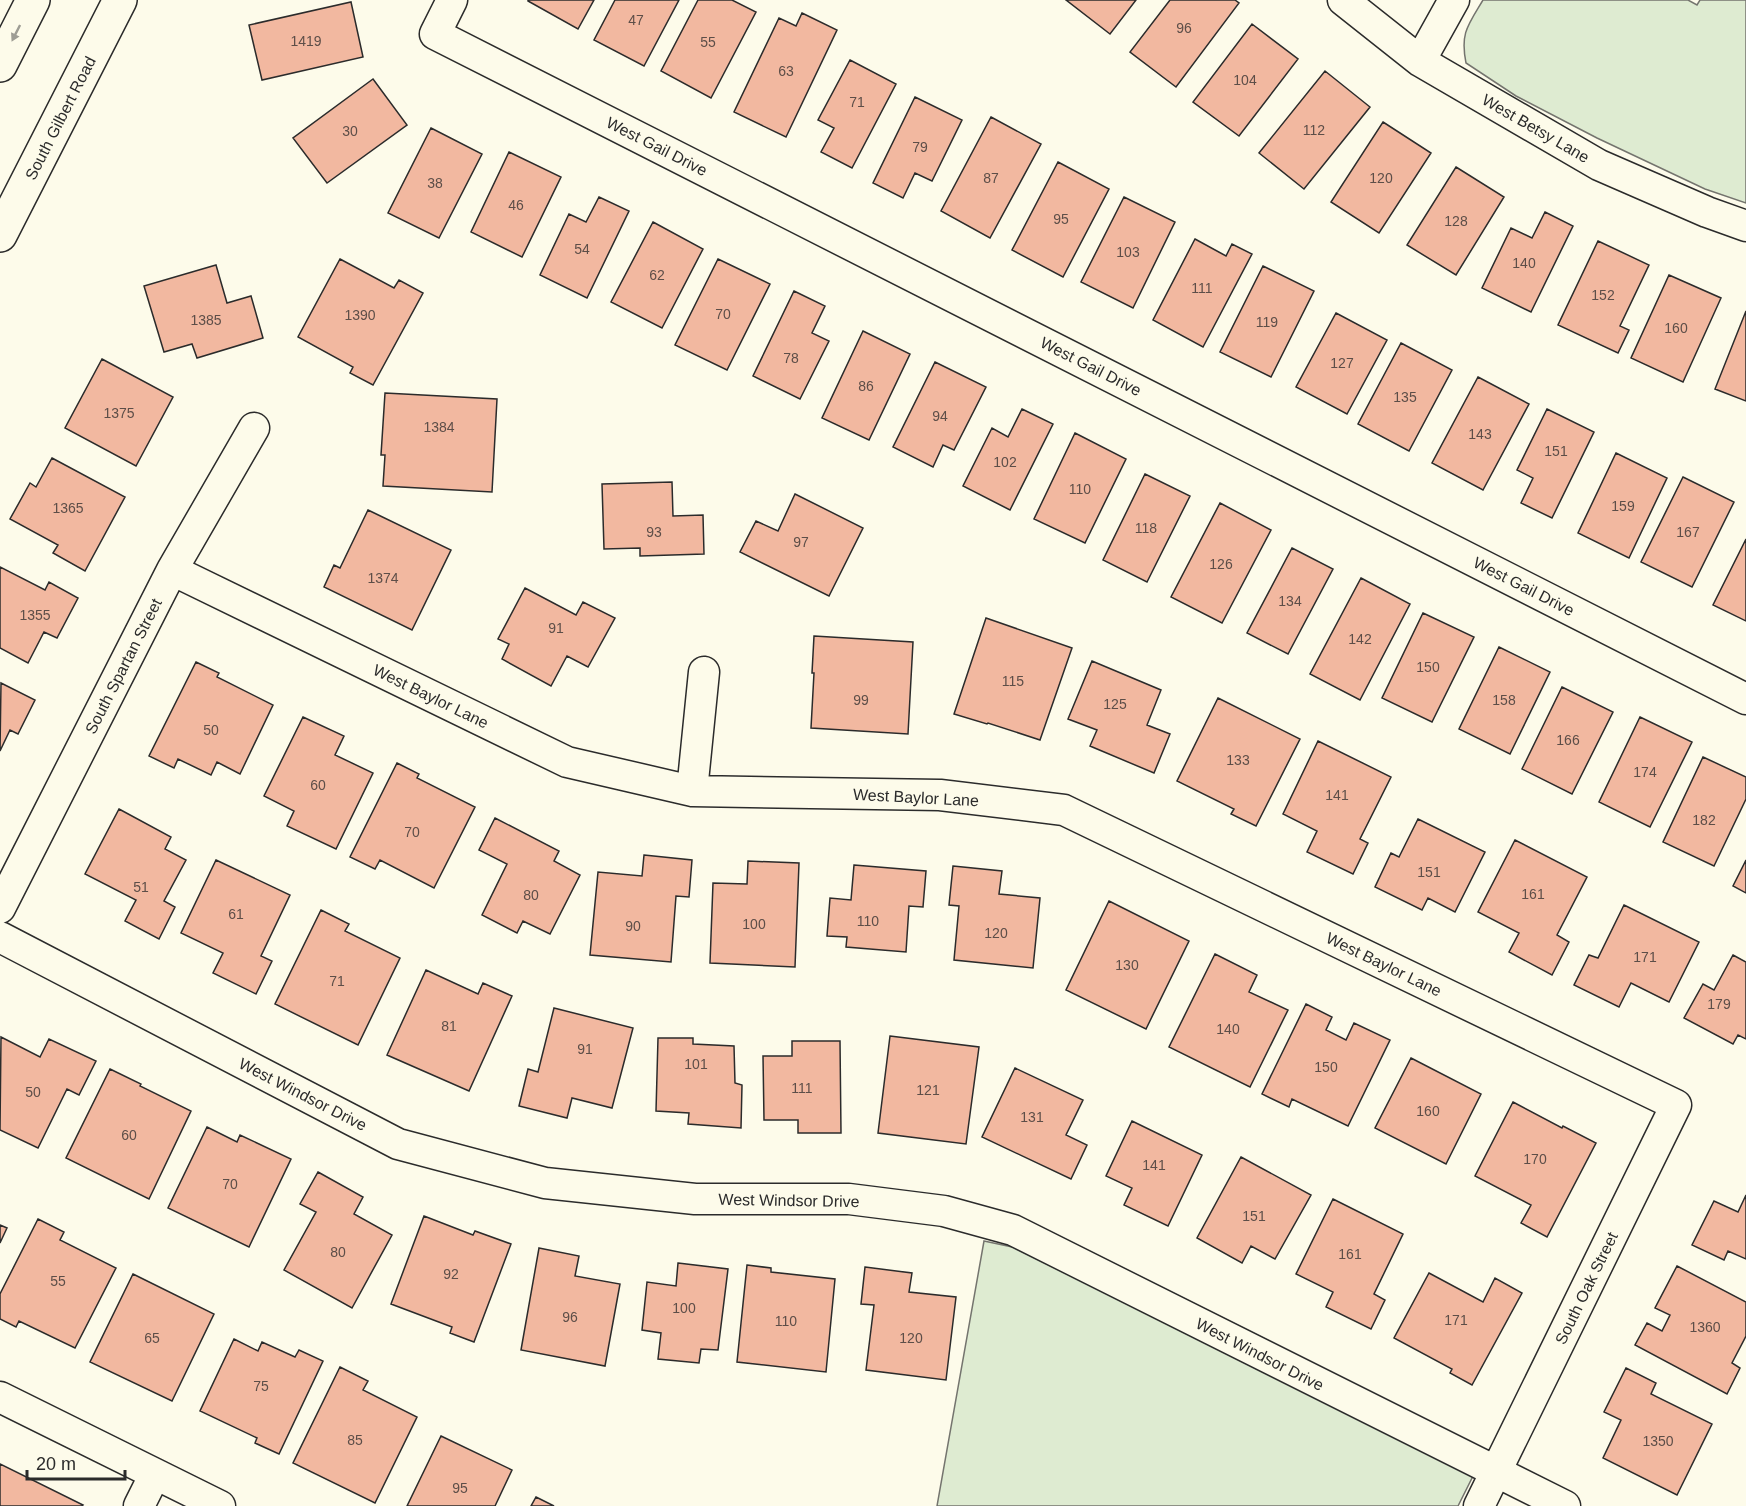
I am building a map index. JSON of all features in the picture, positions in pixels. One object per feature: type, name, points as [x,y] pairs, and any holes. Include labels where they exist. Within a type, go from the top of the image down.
[{"type":"main road","points":[[0,65],[33,0]]},
{"type":"main road","name":"South Gilbert Road","points":[[0,235],[120,0]]},
{"type":"street","name":"West Gail Drive","points":[[452,0],[435,33],[1746,699]]},
{"type":"street","name":"West Betsy Lane","points":[[1343,0],[1420,61],[1599,165],[1707,212],[1746,226]]},
{"type":"street","points":[[1420,61],[1454,0]]},
{"type":"street","name":"South Spartan Street","points":[[0,908],[172,570],[254,428]]},
{"type":"street","name":"West Baylor Lane","points":[[172,570],[567,762],[692,791],[940,795],[1064,810],[1676,1105]]},
{"type":"street","points":[[692,791],[704,672]]},
{"type":"street","name":"West Windsor Drive","points":[[0,937],[398,1144],[545,1183],[695,1199],[849,1199],[944,1211],[1013,1230],[1565,1506]]},
{"type":"street","name":"South Oak Street","points":[[1479,1506],[1676,1105]]},
{"type":"street","points":[[0,1397],[220,1506]]},
{"type":"street","points":[[139,1506],[155,1474]]},
{"type":"green space","points":[[1483,0],[1688,0],[1697,5],[1700,0],[1746,0],[1746,203],[1705,189],[1597,138],[1516,96],[1466,63],[1465,36]]},
{"type":"green space","points":[[984,1241],[1017,1248],[1473,1476],[1458,1506],[937,1506]]},
{"type":"building","points":[[528,0],[594,0],[578,29]]},
{"type":"building","points":[[615,0],[679,0],[644,66],[594,40]]},
{"type":"building","points":[[698,0],[732,0],[756,12],[711,98],[661,71]]},
{"type":"building","points":[[1066,0],[1136,0],[1110,34]]},
{"type":"building","points":[[1170,0],[1235,0],[1239,3],[1176,87],[1130,52]]},
{"type":"building","points":[[351,2],[363,57],[262,80],[249,25]]},
{"type":"building","points":[[802,13],[837,30],[786,137],[734,112],[779,18],[796,26]]},
{"type":"building","points":[[1252,24],[1298,59],[1239,136],[1193,102]]},
{"type":"building","points":[[850,60],[896,84],[852,168],[821,152],[834,128],[818,120]]},
{"type":"building","points":[[1325,71],[1370,107],[1304,189],[1259,153]]},
{"type":"building","points":[[373,79],[407,125],[327,183],[293,138]]},
{"type":"building","points":[[915,97],[962,120],[932,181],[915,173],[903,198],[873,183]]},
{"type":"building","points":[[991,117],[1041,144],[990,238],[941,211]]},
{"type":"building","points":[[1383,122],[1431,153],[1379,233],[1331,202]]},
{"type":"building","points":[[431,128],[482,154],[439,238],[388,213]]},
{"type":"building","points":[[509,152],[561,177],[522,257],[471,232]]},
{"type":"building","points":[[1058,162],[1109,189],[1063,277],[1012,250]]},
{"type":"building","points":[[1456,167],[1504,197],[1456,275],[1407,245]]},
{"type":"building","points":[[599,197],[629,211],[587,298],[540,275],[569,214],[586,222]]},
{"type":"building","points":[[1124,197],[1175,222],[1133,308],[1081,282]]},
{"type":"building","points":[[1545,212],[1573,226],[1531,312],[1482,288],[1511,228],[1532,238]]},
{"type":"building","points":[[653,222],[703,249],[662,328],[611,302]]},
{"type":"building","points":[[1195,239],[1226,256],[1232,244],[1252,254],[1203,347],[1153,320]]},
{"type":"building","points":[[1598,241],[1649,265],[1620,326],[1629,330],[1618,353],[1558,325]]},
{"type":"building","points":[[340,259],[394,288],[399,280],[423,293],[373,385],[350,373],[353,367],[298,337]]},
{"type":"building","points":[[718,259],[770,284],[727,370],[675,345]]},
{"type":"building","points":[[216,265],[227,303],[251,296],[263,338],[197,358],[192,344],[164,352],[144,286]]},
{"type":"building","points":[[1263,266],[1314,291],[1271,377],[1220,352]]},
{"type":"building","points":[[1669,275],[1721,298],[1683,382],[1631,358]]},
{"type":"building","points":[[794,291],[825,306],[812,333],[829,341],[800,399],[753,376]]},
{"type":"building","points":[[1746,311],[1746,401],[1715,389]]},
{"type":"building","points":[[1336,313],[1387,340],[1347,414],[1296,387]]},
{"type":"building","points":[[863,331],[910,354],[869,440],[822,418]]},
{"type":"building","points":[[1401,343],[1452,370],[1409,451],[1358,424]]},
{"type":"building","points":[[102,359],[173,397],[136,466],[65,428]]},
{"type":"building","points":[[935,362],[986,387],[954,450],[943,445],[933,467],[893,447]]},
{"type":"building","points":[[1478,377],[1529,404],[1483,490],[1432,463]]},
{"type":"building","points":[[385,393],[497,399],[492,492],[383,486],[385,455],[381,455]]},
{"type":"building","points":[[1022,409],[1053,424],[1010,510],[963,486],[992,428],[1008,437]]},
{"type":"building","points":[[1547,409],[1594,432],[1552,518],[1521,503],[1533,478],[1517,470]]},
{"type":"building","points":[[1075,433],[1126,459],[1085,543],[1034,519]]},
{"type":"building","points":[[1616,453],[1667,478],[1629,558],[1578,533]]},
{"type":"building","points":[[52,458],[125,497],[85,571],[53,553],[58,545],[10,519],[30,483],[36,487]]},
{"type":"building","points":[[1145,474],[1190,496],[1147,582],[1103,560]]},
{"type":"building","points":[[1683,477],[1734,502],[1692,587],[1641,562]]},
{"type":"building","points":[[672,482],[673,516],[703,515],[704,554],[640,556],[640,548],[604,549],[602,484]]},
{"type":"building","points":[[795,494],[863,528],[829,596],[740,552],[756,521],[778,531]]},
{"type":"building","points":[[1220,503],[1271,530],[1222,623],[1171,597]]},
{"type":"building","points":[[368,510],[451,550],[412,630],[324,587],[334,565],[340,568]]},
{"type":"building","points":[[1746,539],[1746,621],[1713,605]]},
{"type":"building","points":[[1292,548],[1333,569],[1288,654],[1247,633]]},
{"type":"building","points":[[0,567],[45,590],[49,582],[78,598],[57,638],[44,632],[28,663],[0,648]]},
{"type":"building","points":[[1361,578],[1410,604],[1360,700],[1310,674]]},
{"type":"building","points":[[525,588],[576,615],[583,602],[615,618],[588,667],[567,656],[551,686],[502,659],[509,644],[498,639]]},
{"type":"building","points":[[1423,613],[1474,637],[1432,722],[1382,698]]},
{"type":"building","points":[[986,618],[1072,648],[1040,740],[954,714]]},
{"type":"building","points":[[814,636],[913,642],[908,734],[811,728]]},
{"type":"building","points":[[1499,647],[1550,672],[1510,754],[1459,729]]},
{"type":"building","points":[[1092,661],[1161,690],[1147,725],[1170,734],[1154,773],[1090,746],[1097,730],[1068,719]]},
{"type":"building","points":[[196,662],[219,673],[217,677],[273,705],[240,774],[217,762],[211,775],[178,759],[174,768],[149,756]]},
{"type":"building","points":[[1,683],[35,700],[18,734],[10,730],[0,751]]},
{"type":"building","points":[[1562,687],[1613,712],[1572,794],[1522,769]]},
{"type":"building","points":[[1218,698],[1300,739],[1256,826],[1231,814],[1234,809],[1177,781]]},
{"type":"building","points":[[303,717],[344,736],[335,755],[373,773],[336,849],[287,826],[294,811],[264,796]]},
{"type":"building","points":[[1640,717],[1692,742],[1650,827],[1599,802]]},
{"type":"building","points":[[1318,741],[1391,777],[1360,839],[1368,843],[1353,874],[1307,852],[1317,831],[1283,814]]},
{"type":"building","points":[[1703,757],[1746,777],[1746,799],[1714,866],[1663,842]]},
{"type":"building","points":[[397,763],[419,774],[417,778],[475,807],[434,888],[380,860],[375,869],[350,857]]},
{"type":"building","points":[[119,809],[171,837],[165,849],[186,860],[164,901],[175,907],[159,939],[125,921],[136,900],[85,874]]},
{"type":"building","points":[[495,818],[559,851],[554,861],[580,875],[550,934],[523,921],[517,933],[482,915],[507,864],[479,850]]},
{"type":"building","points":[[1418,819],[1485,852],[1455,912],[1428,898],[1422,910],[1375,887],[1391,853],[1399,857]]},
{"type":"building","points":[[1515,840],[1587,877],[1557,935],[1569,942],[1552,975],[1509,952],[1519,933],[1478,912]]},
{"type":"building","points":[[644,855],[692,860],[689,897],[676,896],[671,962],[590,955],[598,872],[642,876]]},
{"type":"building","points":[[216,860],[290,895],[261,956],[272,961],[256,994],[213,973],[223,953],[181,933]]},
{"type":"building","points":[[1746,860],[1746,893],[1733,886]]},
{"type":"building","points":[[748,861],[799,863],[795,967],[710,963],[713,883],[747,884]]},
{"type":"building","points":[[854,865],[926,871],[923,907],[909,906],[906,952],[846,947],[847,937],[827,936],[830,898],[851,900]]},
{"type":"building","points":[[953,866],[1002,871],[999,894],[1040,898],[1033,968],[954,960],[959,906],[949,905]]},
{"type":"building","points":[[1109,901],[1189,941],[1146,1029],[1066,990]]},
{"type":"building","points":[[1624,905],[1699,942],[1669,1002],[1631,983],[1619,1007],[1574,985],[1589,955],[1598,958]]},
{"type":"building","points":[[321,910],[349,924],[345,931],[400,958],[358,1045],[275,1004]]},
{"type":"building","points":[[1215,954],[1257,975],[1249,992],[1288,1010],[1250,1087],[1169,1047]]},
{"type":"building","points":[[1733,955],[1746,962],[1746,1039],[1738,1035],[1733,1044],[1684,1018],[1703,984],[1714,990]]},
{"type":"building","points":[[426,970],[478,994],[483,983],[512,996],[469,1091],[387,1055]]},
{"type":"building","points":[[1306,1004],[1332,1017],[1326,1030],[1346,1040],[1354,1023],[1390,1040],[1348,1126],[1292,1099],[1289,1107],[1262,1094]]},
{"type":"building","points":[[554,1008],[633,1028],[612,1108],[572,1098],[567,1118],[519,1106],[528,1069],[538,1072]]},
{"type":"building","points":[[890,1036],[979,1047],[966,1144],[878,1133]]},
{"type":"building","points":[[1,1037],[40,1057],[49,1039],[96,1061],[79,1095],[67,1089],[38,1148],[0,1130]]},
{"type":"building","points":[[658,1038],[693,1038],[693,1044],[734,1046],[735,1083],[742,1085],[741,1128],[688,1124],[689,1113],[656,1111]]},
{"type":"building","points":[[792,1041],[840,1041],[841,1133],[798,1133],[798,1120],[764,1120],[763,1056],[792,1056]]},
{"type":"building","points":[[1411,1058],[1481,1094],[1446,1164],[1375,1128]]},
{"type":"building","points":[[1015,1068],[1083,1100],[1066,1135],[1087,1145],[1071,1179],[982,1137]]},
{"type":"building","points":[[110,1069],[191,1111],[149,1199],[66,1158]]},
{"type":"building","points":[[1513,1102],[1596,1143],[1547,1237],[1521,1223],[1531,1205],[1475,1176]]},
{"type":"building","points":[[1132,1121],[1202,1155],[1168,1226],[1124,1205],[1132,1188],[1106,1176]]},
{"type":"building","points":[[207,1127],[237,1142],[240,1135],[291,1159],[249,1247],[168,1208]]},
{"type":"building","points":[[1241,1157],[1311,1195],[1275,1259],[1251,1246],[1242,1263],[1197,1238]]},
{"type":"building","points":[[318,1172],[363,1197],[354,1214],[392,1235],[352,1308],[284,1270],[316,1212],[300,1204]]},
{"type":"building","points":[[1746,1195],[1746,1259],[1728,1251],[1724,1260],[1692,1245],[1714,1201],[1738,1212]]},
{"type":"building","points":[[1333,1199],[1403,1234],[1374,1294],[1385,1300],[1371,1329],[1326,1307],[1333,1292],[1296,1274]]},
{"type":"building","points":[[424,1216],[473,1235],[475,1231],[511,1244],[474,1342],[450,1333],[452,1327],[391,1304]]},
{"type":"building","points":[[38,1219],[64,1232],[60,1240],[116,1268],[75,1348],[19,1321],[16,1327],[0,1319],[0,1294]]},
{"type":"building","points":[[0,1225],[7,1228],[0,1243]]},
{"type":"building","points":[[539,1248],[579,1256],[575,1276],[620,1284],[605,1366],[521,1350]]},
{"type":"building","points":[[678,1263],[728,1269],[718,1350],[701,1349],[699,1363],[658,1359],[661,1333],[642,1330],[647,1282],[676,1286]]},
{"type":"building","points":[[747,1265],[771,1268],[771,1272],[835,1279],[826,1372],[737,1362]]},
{"type":"building","points":[[1677,1266],[1746,1302],[1746,1336],[1732,1363],[1740,1368],[1727,1394],[1635,1345],[1647,1323],[1662,1331],[1670,1315],[1655,1308]]},
{"type":"building","points":[[865,1267],[912,1273],[909,1292],[956,1297],[946,1380],[866,1370],[874,1305],[861,1304]]},
{"type":"building","points":[[1429,1273],[1483,1302],[1495,1278],[1522,1293],[1472,1385],[1450,1373],[1452,1369],[1394,1338]]},
{"type":"building","points":[[133,1274],[214,1314],[172,1401],[90,1362]]},
{"type":"building","points":[[234,1339],[258,1351],[262,1342],[295,1357],[299,1350],[323,1361],[279,1454],[255,1443],[257,1438],[200,1411]]},
{"type":"building","points":[[340,1367],[368,1381],[363,1390],[417,1417],[375,1503],[293,1463]]},
{"type":"building","points":[[1626,1368],[1656,1383],[1651,1394],[1712,1424],[1677,1495],[1603,1458],[1621,1420],[1604,1412]]},
{"type":"building","points":[[441,1436],[512,1470],[495,1506],[407,1506]]},
{"type":"building","points":[[0,1464],[83,1505],[0,1506]]},
{"type":"building","points":[[536,1497],[554,1506],[531,1506]]}]
